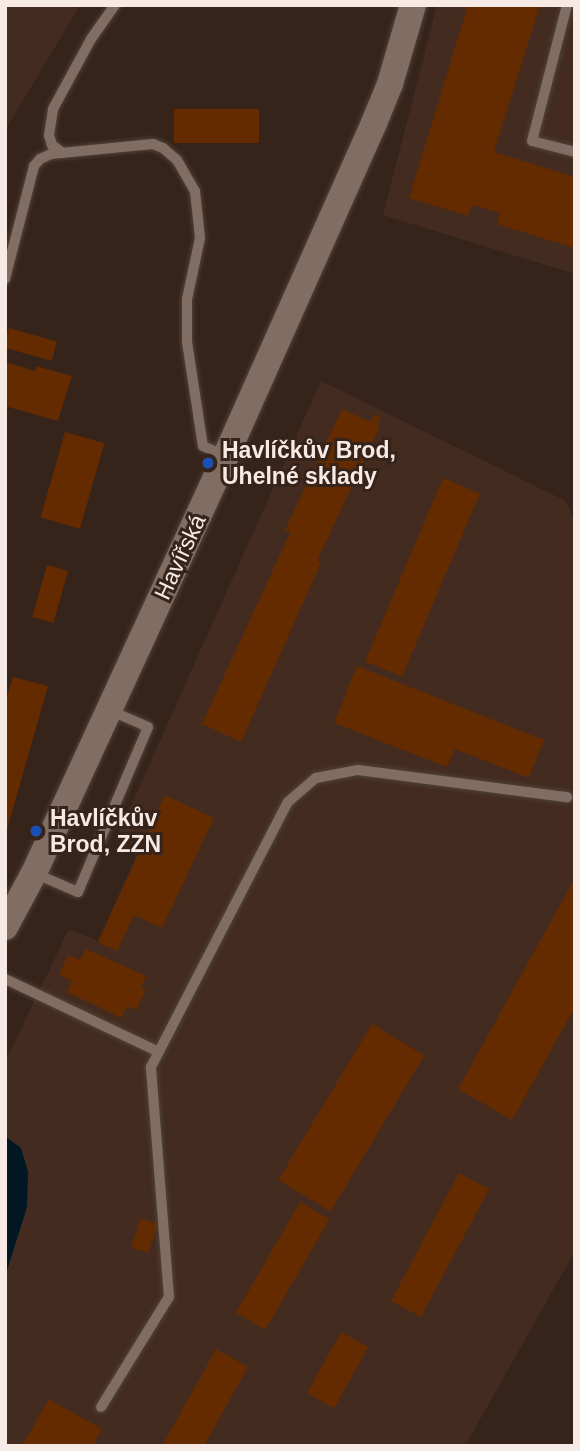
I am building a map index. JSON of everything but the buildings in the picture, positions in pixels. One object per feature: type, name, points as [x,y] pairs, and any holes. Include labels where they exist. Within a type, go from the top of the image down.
[{"type":"street","name":"Havířská","points":[[5,927],[34,873],[109,710],[374,123],[390,84],[410,12]]},
{"type":"lane","points":[[63,153],[52,145],[49,135],[53,109],[90,39],[115,5]]},
{"type":"lane","points":[[569,12],[532,141],[575,152]]},
{"type":"lane","points":[[5,279],[34,166],[40,159],[63,153],[153,144],[177,160],[195,191],[200,238],[187,299],[187,342],[203,446],[225,456]]},
{"type":"lane","points":[[34,873],[78,892],[148,727],[109,710]]},
{"type":"lane","points":[[101,1407],[169,1297],[151,1067],[288,802],[316,778],[358,770],[567,797]]},
{"type":"lane","points":[[5,979],[159,1052]]},
{"type":"shaded area","points":[[5,5],[80,5],[5,130]]},
{"type":"shaded area","points":[[437,5],[575,5],[575,274],[383,215]]},
{"type":"shaded area","points":[[321,381],[566,501],[575,523],[575,1251],[465,1446],[5,1446],[5,1062],[69,929],[98,941],[140,848],[117,837]]},
{"type":"water","points":[[5,1136],[21,1148],[28,1172],[27,1207],[5,1277]]},
{"type":"place","name":"Havlíčkův Brod, Uhelné sklady","points":[[208,463]]},
{"type":"place","name":"Havlíčkův Brod, ZZN","points":[[36,831]]}]
